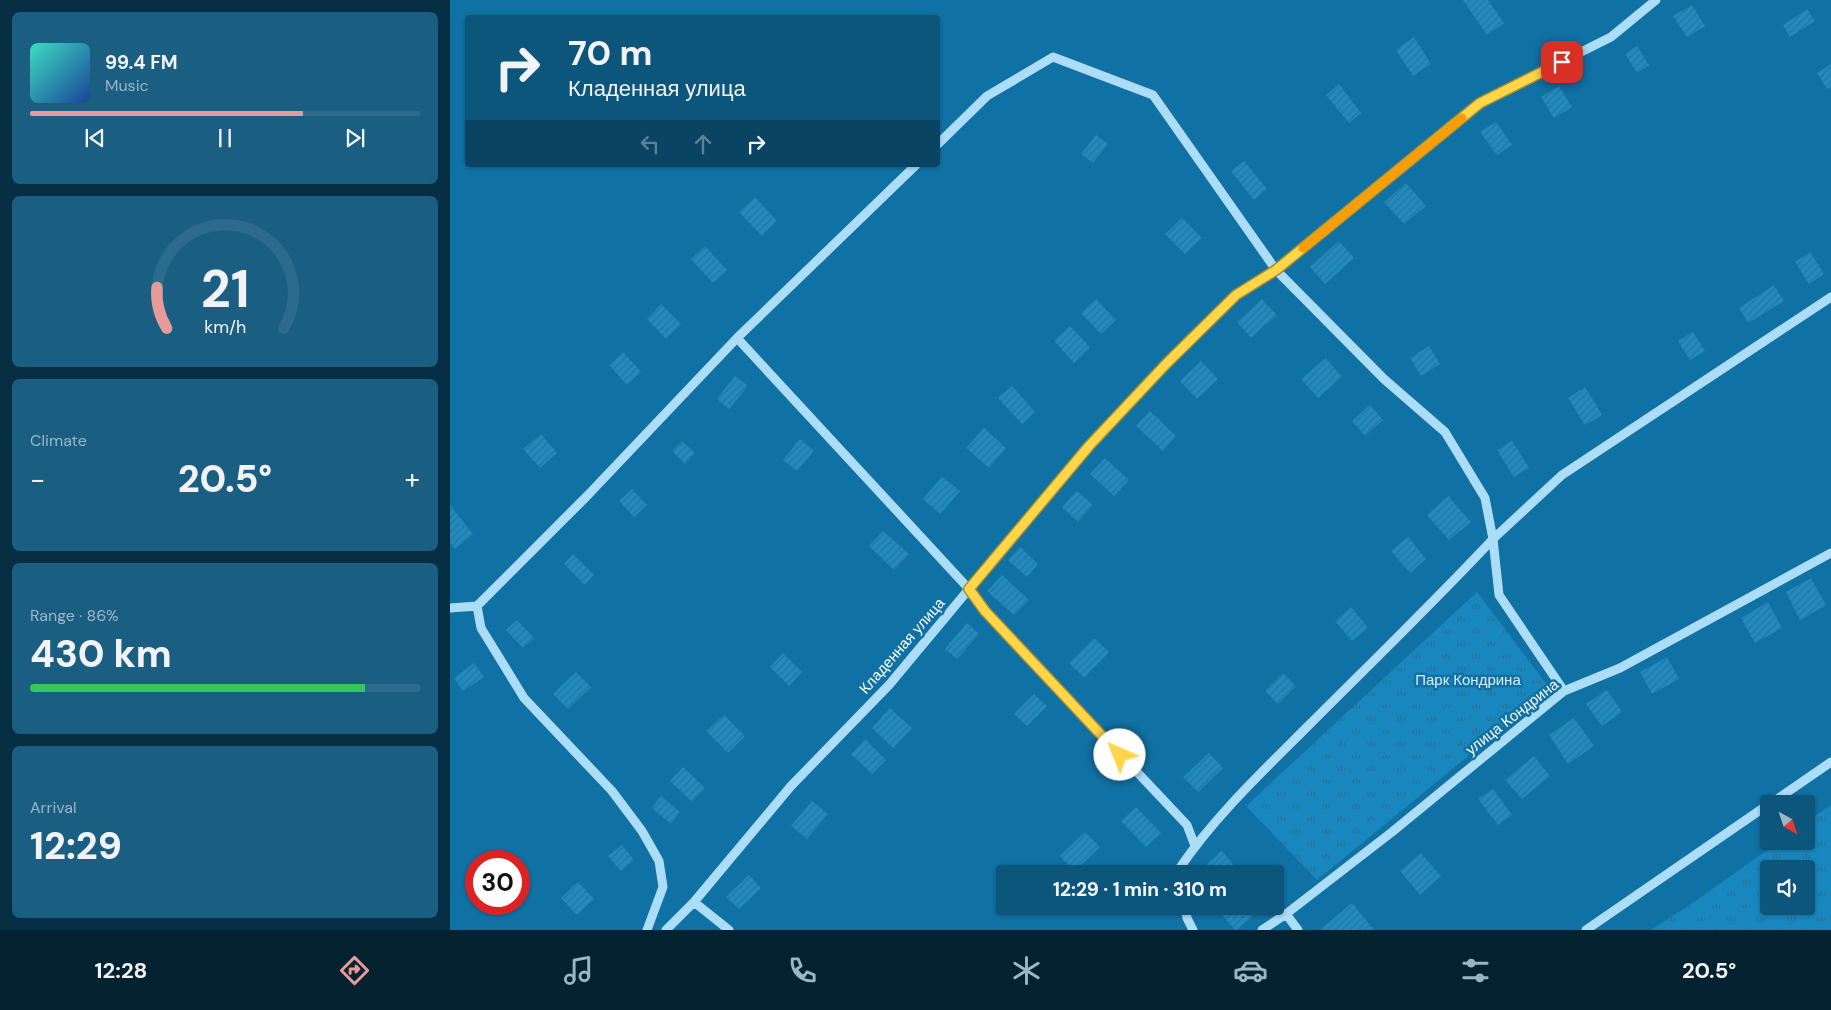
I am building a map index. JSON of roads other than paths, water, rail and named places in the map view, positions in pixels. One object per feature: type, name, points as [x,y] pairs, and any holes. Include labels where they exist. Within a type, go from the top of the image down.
[{"type":"street","name":"Кладенная улица","points":[[666,930],[694,902],[791,786],[889,685],[1089,446],[1166,364],[1236,295],[1276,270],[1480,103],[1611,37],[1656,0]]},
{"type":"street","points":[[940,142],[988,96],[1053,57],[1153,95],[1276,270],[1384,379],[1445,432],[1485,498],[1499,595],[1564,691]]},
{"type":"street","points":[[450,608],[477,606],[587,496],[737,338],[914,167]]},
{"type":"street","points":[[1182,865],[1195,846],[1238,796],[1450,586],[1492,539],[1562,475],[1831,297]]},
{"type":"street","points":[[737,338],[969,589],[998,626],[1187,825],[1195,846]]},
{"type":"street","name":"улица Кондрина","points":[[1262,930],[1286,914],[1392,832],[1564,691],[1620,668],[1831,553]]},
{"type":"street","points":[[477,606],[481,628],[524,698],[612,791],[642,831],[659,861],[663,887],[647,930]]},
{"type":"street","points":[[1782,795],[1831,762]]},
{"type":"street","points":[[1586,930],[1760,810]]},
{"type":"street","points":[[694,902],[729,930]]},
{"type":"street","points":[[1286,914],[1298,930]]},
{"type":"street","points":[[1186,915],[1193,930]]},
{"type":"park label","name":"Парк Кондрина","points":[[1468,680]]}]
